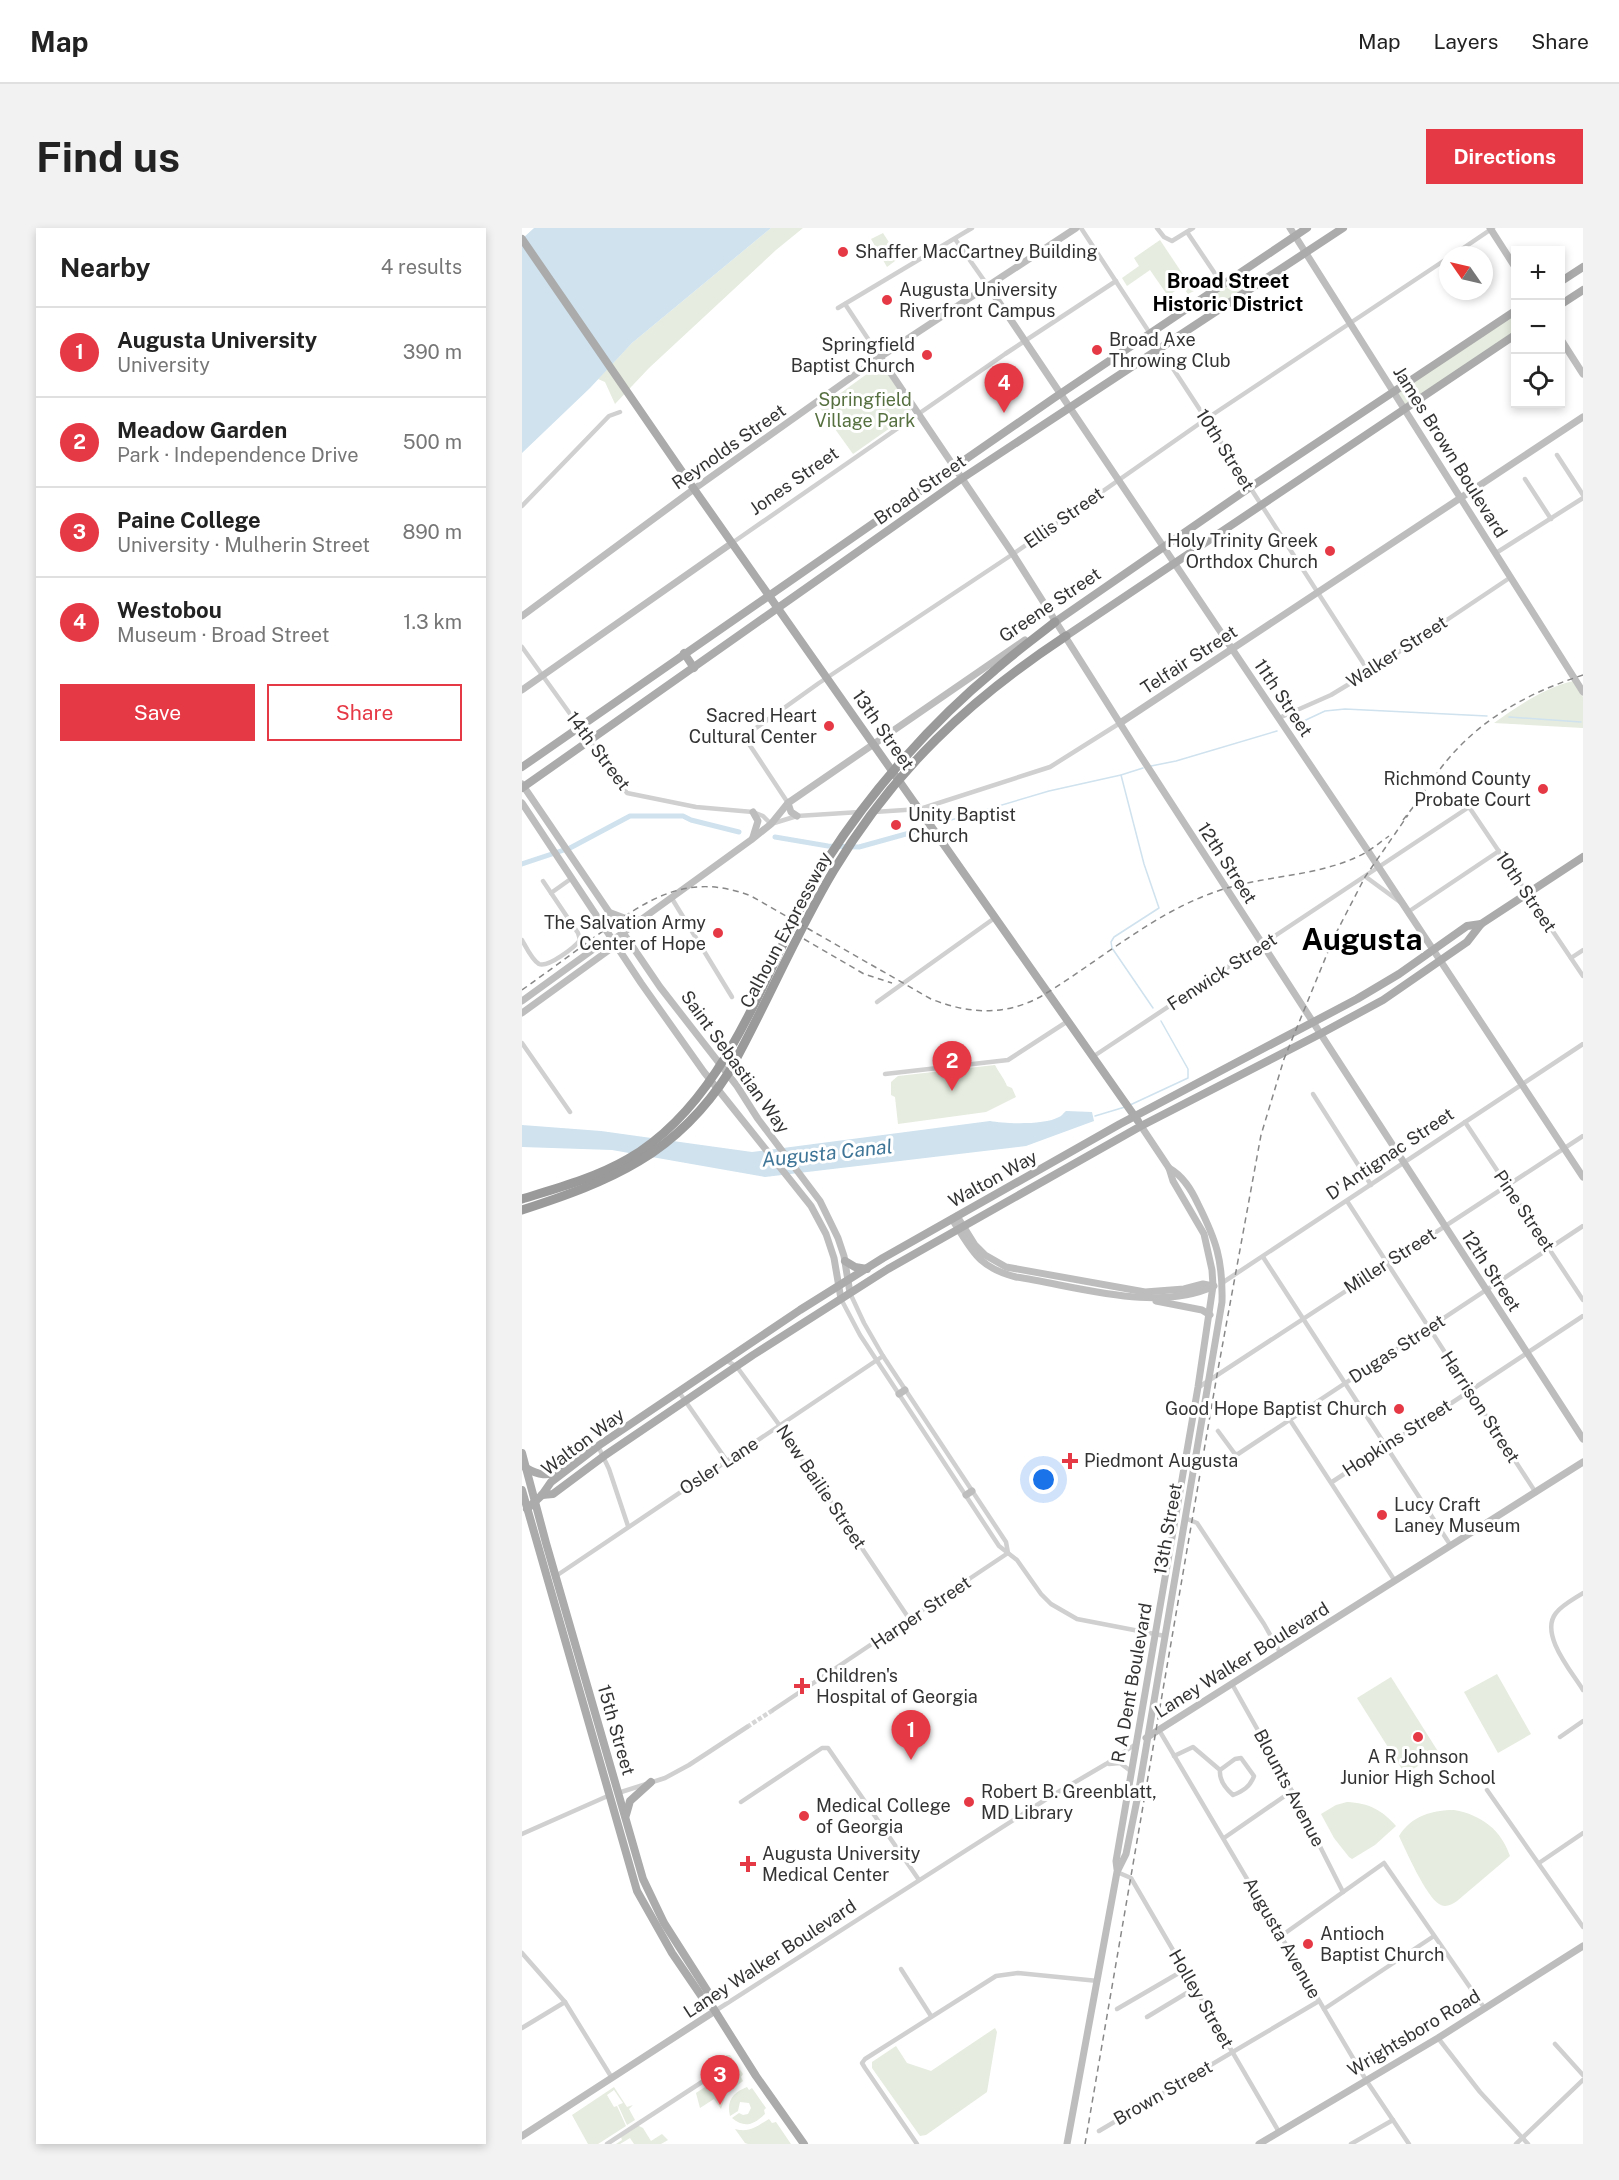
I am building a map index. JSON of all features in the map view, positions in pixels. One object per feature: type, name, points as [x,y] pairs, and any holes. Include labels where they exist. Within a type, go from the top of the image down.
[{"type":"highway","name":"Calhoun Expressway","points":[[522,1199],[600,1173],[629,1158],[665,1132],[692,1105],[711,1081],[726,1056],[828,859],[873,797],[970,692],[1055,622]]},
{"type":"highway","name":"Calhoun Expressway","points":[[522,1210],[594,1185],[636,1164],[673,1138],[698,1114],[729,1072],[835,868],[907,762],[1002,680],[1066,636]]},
{"type":"main road","name":"Reynolds Street","points":[[522,616],[694,489],[880,357],[1076,228]]},
{"type":"main road","name":"James Brown Boulevard","points":[[1290,228],[1583,692]]},
{"type":"main road","name":"Broad Street","points":[[522,767],[768,594],[1307,228]]},
{"type":"main road","name":"Broad Street","points":[[523,787],[961,479],[1343,228]]},
{"type":"main road","points":[[1492,228],[1511,260]]},
{"type":"main road","name":"13th Street","points":[[522,239],[778,609],[1124,1098],[1169,1168],[1173,1181],[1204,1234],[1212,1269],[1213,1286]]},
{"type":"main road","points":[[1565,279],[1583,267]]},
{"type":"main road","name":"11th Street","points":[[988,286],[1164,546],[1583,1177]]},
{"type":"main road","points":[[1565,302],[1583,290]]},
{"type":"main road","name":"Greene Street","points":[[522,1001],[602,943],[614,940],[751,840],[771,824],[788,802],[1249,488],[1511,314]]},
{"type":"main road","name":"Greene Street","points":[[1066,636],[1511,338]]},
{"type":"main road","points":[[1565,346],[1583,374]]},
{"type":"main road","name":"12th Street","points":[[880,357],[1013,554],[1153,776],[1583,1439]]},
{"type":"main road","name":"Telfair Street","points":[[1120,723],[1583,417]]},
{"type":"main road","points":[[872,524],[880,536]]},
{"type":"main road","name":"Jones Street","points":[[522,690],[732,543]]},
{"type":"main road","points":[[684,653],[694,668]]},
{"type":"main road","name":"Saint Sebastian Way","points":[[523,787],[660,987],[717,1060],[820,1201],[835,1228],[844,1258],[850,1293]]},
{"type":"main road","name":"Saint Sebastian Way","points":[[522,802],[704,1072],[810,1206],[823,1227],[834,1258],[841,1299]]},
{"type":"main road","points":[[788,802],[791,812],[797,816]]},
{"type":"main road","points":[[751,840],[758,827],[758,821],[753,812]]},
{"type":"main road","name":"Walton Way","points":[[542,1495],[553,1494],[604,1456],[888,1269],[1141,1126],[1383,1000],[1467,942],[1481,924],[1583,857]]},
{"type":"main road","points":[[610,912],[627,919],[640,920]]},
{"type":"main road","points":[[593,949],[601,937],[602,923]]},
{"type":"main road","name":"Walton Way","points":[[524,1511],[542,1495],[550,1482],[598,1446],[847,1281],[1120,1124],[1133,1113],[1313,1023],[1384,983],[1467,926],[1481,924]]},
{"type":"main road","name":"Greene Street","points":[[522,1013],[609,950],[614,940]]},
{"type":"main road","points":[[687,1048],[700,1038]]},
{"type":"main road","name":"13th Street","points":[[1117,1872],[1126,1854],[1147,1738],[1219,1321],[1222,1283],[1221,1267],[1213,1233],[1180,1175],[1169,1168]]},
{"type":"main road","name":"D'Antignac Street","points":[[954,1218],[985,1255],[996,1262],[1016,1269],[1145,1292],[1184,1289],[1203,1284],[1213,1286]]},
{"type":"main road","name":"D'Antignac Street","points":[[961,1228],[976,1256],[988,1266],[1007,1275],[1148,1299],[1191,1294],[1222,1283]]},
{"type":"main road","points":[[844,1258],[855,1267],[867,1269]]},
{"type":"main road","name":"R A Dent Boulevard","points":[[1117,1872],[1116,1861],[1198,1387],[1213,1286]]},
{"type":"main road","points":[[1148,1299],[1202,1310],[1210,1315]]},
{"type":"main road","points":[[758,1338],[765,1348]]},
{"type":"main road","name":"15th Street","points":[[522,1453],[614,1794],[631,1875],[643,1904],[672,1953],[702,1997],[710,2003]]},
{"type":"main road","points":[[526,1468],[541,1475],[554,1474],[578,1461]]},
{"type":"main road","name":"Laney Walker Boulevard","points":[[1136,1744],[1583,1462]]},
{"type":"main road","name":"15th Street","points":[[522,1490],[524,1511],[531,1522],[614,1794],[625,1817],[654,1906],[708,1992],[715,2012],[804,2144]]},
{"type":"main road","points":[[625,1817],[630,1801],[651,1782]]},
{"type":"main road","points":[[1067,2144],[1117,1872]]},
{"type":"main road","points":[[643,1904],[670,1944],[680,1948]]},
{"type":"main road","name":"Wrightsboro Road","points":[[1259,2144],[1438,2038],[1583,1946]]},
{"type":"main road","name":"Laney Walker Boulevard","points":[[522,2136],[715,2012]]},
{"type":"street","points":[[838,308],[972,228]]},
{"type":"street","name":"10th Street","points":[[1081,228],[1369,672]]},
{"type":"street","points":[[1157,228],[1169,240],[1175,240],[1193,228]]},
{"type":"street","points":[[1466,246],[1492,228]]},
{"type":"street","points":[[1187,232],[1222,284]]},
{"type":"street","name":"11th Street","points":[[955,239],[988,286]]},
{"type":"street","name":"Ellis Street","points":[[788,802],[749,744],[747,737],[749,733],[1013,554],[1206,419],[1439,264]]},
{"type":"street","name":"Jones Street","points":[[732,543],[1025,340],[1116,281]]},
{"type":"street","name":"12th Street","points":[[845,304],[880,357]]},
{"type":"street","points":[[522,506],[609,416],[620,412]]},
{"type":"street","points":[[1496,554],[1583,496],[1557,455]]},
{"type":"street","points":[[1526,479],[1551,519]]},
{"type":"street","name":"Walker Street","points":[[1278,718],[1331,695],[1511,577]]},
{"type":"street","name":"14th Street","points":[[522,646],[623,789],[632,795],[717,810],[753,812]]},
{"type":"street","name":"Telfair Street","points":[[771,824],[797,816],[920,809],[1050,767],[1120,723]]},
{"type":"street","name":"10th Street","points":[[1469,807],[1583,976]]},
{"type":"street","name":"Fenwick Street","points":[[1094,1056],[1469,807]]},
{"type":"street","points":[[753,812],[763,816],[771,824]]},
{"type":"street","points":[[1366,877],[1406,909],[1499,851]]},
{"type":"street","points":[[551,892],[572,878]]},
{"type":"street","points":[[522,940],[536,962],[543,965],[551,963],[580,940],[578,933],[543,881]]},
{"type":"street","points":[[671,897],[732,997]]},
{"type":"street","points":[[877,1002],[996,917]]},
{"type":"street","points":[[1570,958],[1583,950]]},
{"type":"street","points":[[885,1074],[1008,1060],[1068,1020]]},
{"type":"street","points":[[522,1043],[570,1112]]},
{"type":"street","name":"D'Antignac Street","points":[[1222,1283],[1583,1044]]},
{"type":"street","points":[[1313,1094],[1371,1185]]},
{"type":"street","name":"Pine Street","points":[[1465,1122],[1583,1300]]},
{"type":"street","name":"Miller Street","points":[[1198,1387],[1583,1136]]},
{"type":"street","name":"Harrison Street","points":[[1347,1201],[1536,1492]]},
{"type":"street","name":"Dugas Street","points":[[1218,1431],[1235,1454],[1583,1226]]},
{"type":"street","points":[[1263,1257],[1451,1546]]},
{"type":"street","name":"Saint Sebastian Way","points":[[850,1293],[902,1392]]},
{"type":"street","name":"Saint Sebastian Way","points":[[841,1299],[877,1360],[902,1392],[969,1493],[999,1546],[1017,1560],[1041,1594],[1051,1604],[1077,1619],[1165,1636]]},
{"type":"street","name":"Hopkins Street","points":[[1332,1482],[1583,1316]]},
{"type":"street","name":"Osler Lane","points":[[556,1576],[882,1356]]},
{"type":"street","name":"New Bailie Street","points":[[726,1360],[737,1367],[780,1426],[910,1620]]},
{"type":"street","points":[[679,1392],[727,1461]]},
{"type":"street","points":[[1290,1420],[1396,1581]]},
{"type":"street","points":[[598,1446],[604,1456],[628,1526]]},
{"type":"street","points":[[1185,1518],[1197,1523],[1281,1654]]},
{"type":"street","name":"Harper Street","points":[[773,1710],[1008,1554]]},
{"type":"street","points":[[1583,1593],[1556,1612],[1551,1625],[1553,1642],[1583,1690]]},
{"type":"street","name":"Blounts Avenue","points":[[1232,1684],[1292,1791],[1343,1892]]},
{"type":"street","points":[[1560,1737],[1583,1721]]},
{"type":"street","points":[[522,1834],[614,1794],[665,1778],[747,1727]]},
{"type":"street","name":"Augusta Avenue","points":[[1159,1730],[1366,2080],[1409,2144]]},
{"type":"street","name":"Laney Walker Boulevard","points":[[715,2012],[1055,1793],[1136,1744]]},
{"type":"street","points":[[1174,1756],[1193,1747],[1220,1770],[1220,1777],[1233,1795],[1251,1784],[1254,1776],[1241,1758],[1220,1770]]},
{"type":"street","points":[[741,1802],[822,1748],[828,1748],[920,1880]]},
{"type":"street","points":[[1106,1764],[1120,1763],[1132,1772]]},
{"type":"street","points":[[1224,1838],[1292,1791]]},
{"type":"street","points":[[1487,1791],[1583,1927]]},
{"type":"street","points":[[1539,1863],[1583,1833]]},
{"type":"street","points":[[1281,1936],[1384,1863],[1485,2009]]},
{"type":"street","name":"Holley Street","points":[[1117,1872],[1131,1878],[1279,2132]]},
{"type":"street","points":[[1324,2009],[1434,1936]]},
{"type":"street","points":[[522,1953],[565,2002],[612,2078]]},
{"type":"street","points":[[901,1969],[931,2016]]},
{"type":"street","points":[[1117,2009],[1184,1970]]},
{"type":"street","points":[[917,2144],[862,2063],[870,2055],[991,1978],[1002,1974],[1098,1981]]},
{"type":"street","points":[[1147,2017],[1195,1988]]},
{"type":"street","name":"Brown Street","points":[[1099,2131],[1319,2001]]},
{"type":"street","points":[[522,2028],[565,2002]]},
{"type":"street","points":[[1438,2038],[1480,2092],[1528,2144]]},
{"type":"street","points":[[1555,2044],[1583,2075]]},
{"type":"street","points":[[607,2144],[705,2080]]},
{"type":"street","points":[[1516,2144],[1583,2080]]},
{"type":"street","points":[[1351,2144],[1393,2120]]},
{"type":"green space","points":[[771,228],[803,228],[776,250],[649,368],[615,404],[605,382],[598,379],[632,343]]},
{"type":"green space","points":[[883,233],[899,258],[887,267],[871,239]]},
{"type":"green space","points":[[1160,240],[1194,291],[1188,294],[1182,286],[1168,296],[1150,270],[1127,286],[1122,278],[1139,266],[1134,258]]},
{"type":"green space","points":[[1240,276],[1248,279],[1247,287],[1214,309],[1208,307],[1207,299]]},
{"type":"green space","points":[[1511,314],[1511,338],[1405,407],[1395,392]]},
{"type":"green space","name":"Springfield Village Park","points":[[878,366],[883,367],[911,409],[910,414],[853,454],[820,408]]},
{"type":"green space","points":[[1573,681],[1583,697],[1583,728],[1494,723],[1542,693]]},
{"type":"green space","points":[[995,1065],[1016,1097],[986,1112],[898,1124],[895,1097],[891,1095],[891,1082],[898,1076]]},
{"type":"green space","points":[[1497,1674],[1531,1734],[1498,1753],[1464,1692]]},
{"type":"green space","points":[[1391,1677],[1439,1753],[1405,1774],[1357,1698]]},
{"type":"green space","points":[[1347,1802],[1374,1808],[1396,1826],[1375,1845],[1352,1859],[1334,1838],[1321,1814],[1336,1805]]},
{"type":"green space","points":[[1438,1811],[1464,1812],[1489,1825],[1496,1831],[1510,1856],[1457,1901],[1443,1906],[1428,1892],[1399,1836],[1416,1819]]},
{"type":"green space","points":[[995,2028],[997,2032],[987,2092],[926,2135],[920,2136],[872,2068],[872,2062],[896,2046],[907,2063],[931,2071]]},
{"type":"green space","points":[[726,2055],[730,2055],[743,2074],[741,2077],[743,2081],[726,2094],[721,2109],[714,2099],[700,2108],[696,2093],[708,2085],[706,2078],[702,2077],[726,2062]]},
{"type":"green space","points":[[614,2087],[627,2107],[633,2105],[629,2109],[635,2120],[627,2125],[618,2105],[623,2103],[614,2090],[607,2095],[614,2107],[617,2106],[626,2126],[598,2144],[588,2144],[572,2115]]},
{"type":"green space","points":[[747,2087],[749,2090],[752,2088],[766,2108],[765,2114],[753,2123],[745,2124],[732,2118],[739,2113],[748,2114],[751,2108],[749,2103],[740,2102],[738,2111],[730,2116],[729,2105],[732,2097],[738,2091]]},
{"type":"green space","points":[[769,2119],[772,2123],[776,2122],[791,2144],[748,2144],[735,2129],[749,2129]]},
{"type":"green space","points":[[637,2125],[643,2128],[651,2141],[662,2134],[668,2140],[661,2144],[634,2144],[630,2138],[616,2144],[622,2140],[621,2137]]},
{"type":"water","points":[[534,228],[771,228],[632,343],[590,388],[522,453],[522,239]]},
{"type":"water","name":"Augusta Canal","points":[[1066,1111],[1092,1112],[1094,1121],[1026,1146],[765,1177],[612,1150],[522,1147],[522,1125],[601,1131],[752,1152],[990,1121],[1035,1123],[1053,1120]]},
{"type":"waterway","points":[[1293,726],[1325,711],[1345,709],[1487,716]]},
{"type":"waterway","points":[[1509,717],[1581,722]]},
{"type":"waterway","points":[[1151,766],[1176,761],[1277,731]]},
{"type":"waterway","points":[[941,823],[1049,791],[1143,768]]},
{"type":"waterway","points":[[1121,775],[1144,864],[1159,908],[1114,937],[1111,942],[1112,948],[1153,1008]]},
{"type":"waterway","points":[[522,864],[570,848],[630,816],[683,816],[739,832]]},
{"type":"waterway","points":[[775,837],[828,846],[859,847],[924,829]]},
{"type":"waterway","points":[[1130,1105],[1188,1078],[1188,1069],[1161,1021]]},
{"type":"waterway","points":[[1095,1116],[1125,1107]]},
{"type":"tunnel","points":[[747,1727],[773,1710]]},
{"type":"railway","points":[[1403,820],[1444,764],[1458,748],[1490,720],[1543,690],[1583,675]]},
{"type":"railway","points":[[1085,2144],[1217,1375],[1261,1135],[1284,1059],[1334,937],[1365,877],[1408,815]]},
{"type":"railway","points":[[522,990],[633,911],[669,893],[687,888],[707,887],[728,889],[751,896],[931,999],[959,1008],[1000,1010],[1040,997],[1145,927],[1189,903],[1230,887],[1305,873],[1341,863],[1363,854],[1389,836]]},
{"type":"railway","points":[[804,939],[864,974],[892,983]]},
{"type":"place","name":"Shaffer MacCartney Building","points":[[843,252]]},
{"type":"place","name":"Augusta University Riverfront Campus","points":[[887,300]]},
{"type":"place","name":"Broad Axe Throwing Club","points":[[1097,350]]},
{"type":"place","name":"Springfield Baptist Church","points":[[927,355]]},
{"type":"place","name":"Westobou","points":[[1004,413]]},
{"type":"place","name":"Holy Trinity Greek Orthdox Church","points":[[1330,551]]},
{"type":"place","name":"Sacred Heart Cultural Center","points":[[829,726]]},
{"type":"place","name":"Richmond County Probate Court","points":[[1543,789]]},
{"type":"place","name":"Unity Baptist Church","points":[[896,825]]},
{"type":"place","name":"The Salvation Army Center of Hope","points":[[718,933]]},
{"type":"place","name":"Meadow Garden","points":[[952,1091]]},
{"type":"place","name":"Good Hope Baptist Church","points":[[1399,1409]]},
{"type":"place","name":"Piedmont Augusta","points":[[1070,1461]]},
{"type":"place","name":"Lucy Craft Laney Museum","points":[[1382,1515]]},
{"type":"place","name":"Children's Hospital of Georgia","points":[[802,1686]]},
{"type":"place","name":"A R Johnson Junior High School","points":[[1418,1737]]},
{"type":"place","name":"Augusta University","points":[[911,1760]]},
{"type":"place","name":"Robert B. Greenblatt, MD Library","points":[[969,1802]]},
{"type":"place","name":"Medical College of Georgia","points":[[804,1816]]},
{"type":"place","name":"Augusta University Medical Center","points":[[748,1864]]},
{"type":"place","name":"Antioch Baptist Church","points":[[1308,1944]]},
{"type":"place","name":"Paine College","points":[[720,2105]]},
{"type":"district","name":"Broad Street Historic District","points":[[1228,292]]},
{"type":"district","name":"Augusta","points":[[1362,940]]}]
